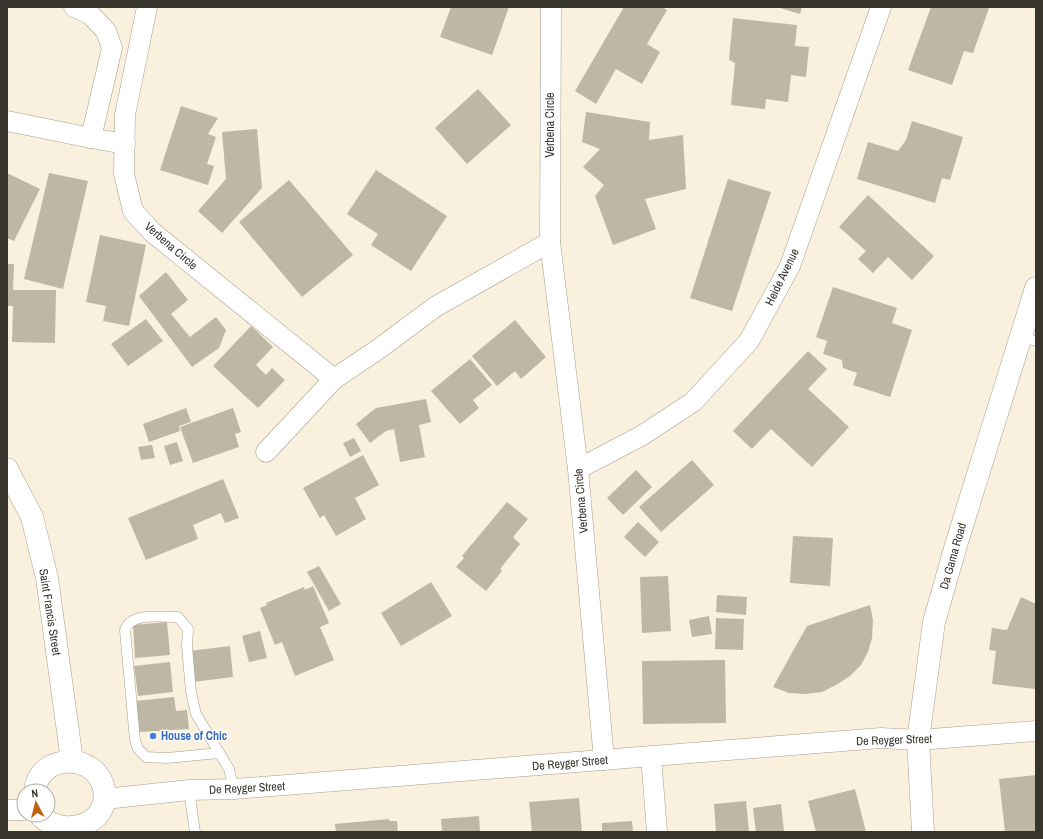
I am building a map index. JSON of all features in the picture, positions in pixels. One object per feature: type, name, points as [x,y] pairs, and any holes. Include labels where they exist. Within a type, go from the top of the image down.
[{"type":"street","points":[[74,7],[90,14],[106,31],[112,48],[91,138]]},
{"type":"street","name":"Verbena Circle","points":[[147,7],[124,115],[124,174],[133,211],[152,232],[334,379]]},
{"type":"street","name":"Verbena Circle","points":[[551,7],[550,242],[578,469],[604,760]]},
{"type":"street","name":"Heide Avenue","points":[[578,469],[641,436],[693,402],[749,341],[790,266],[881,7]]},
{"type":"street","points":[[7,121],[125,144]]},
{"type":"street","points":[[266,452],[334,379],[380,348],[435,307],[550,242]]},
{"type":"street","name":"Da Gama Road","points":[[923,832],[918,740],[934,622],[956,545],[1028,339],[1036,288]]},
{"type":"street","name":"Saint Francis Street","points":[[7,469],[32,517],[47,578],[72,761]]},
{"type":"street","name":"De Reyger Street","points":[[105,799],[189,790],[234,790],[881,738],[918,740],[1036,731]]},
{"type":"street","points":[[651,756],[657,832]]},
{"type":"street","points":[[37,783],[39,777],[47,768],[57,763],[72,761],[80,762],[91,768],[99,776],[104,787],[105,799],[102,811],[95,821],[81,831],[63,831],[52,827],[48,823]]},
{"type":"lane","points":[[219,753],[167,758],[146,757],[138,749],[135,740],[125,630],[127,623],[134,619],[178,617],[188,628],[187,646],[191,692],[196,714],[229,769],[234,790]]},
{"type":"lane","points":[[189,790],[195,832]]},
{"type":"building","points":[[451,7],[509,7],[492,55],[440,37]]},
{"type":"building","points":[[624,7],[662,7],[667,10],[647,44],[660,52],[642,84],[616,69],[596,104],[575,91]]},
{"type":"building","points":[[777,7],[802,7],[800,14]]},
{"type":"building","points":[[931,7],[989,8],[973,53],[964,51],[952,85],[908,70]]},
{"type":"building","points":[[733,18],[797,25],[795,46],[809,47],[806,77],[791,75],[788,102],[766,99],[765,109],[731,105],[735,63],[729,60]]},
{"type":"building","points":[[478,89],[511,125],[467,164],[435,128]]},
{"type":"building","points":[[181,106],[218,118],[208,134],[216,137],[207,164],[214,166],[208,185],[160,170]]},
{"type":"building","points":[[586,112],[650,122],[649,140],[683,135],[686,189],[645,199],[656,229],[613,245],[595,196],[604,185],[583,167],[600,149],[582,142]]},
{"type":"building","points":[[912,121],[963,137],[950,180],[942,178],[935,203],[857,179],[868,142],[898,151],[906,140]]},
{"type":"building","points":[[257,129],[262,188],[222,233],[198,211],[226,179],[222,132]]},
{"type":"building","points":[[376,170],[447,216],[411,271],[371,245],[378,234],[347,214]]},
{"type":"building","points":[[7,173],[40,189],[14,241],[7,238]]},
{"type":"building","points":[[49,173],[88,181],[63,289],[24,279]]},
{"type":"building","points":[[728,179],[771,192],[732,311],[690,298]]},
{"type":"building","points":[[289,180],[353,255],[302,297],[239,222]]},
{"type":"building","points":[[868,195],[934,256],[912,280],[888,257],[873,273],[858,259],[866,251],[839,227]]},
{"type":"building","points":[[100,235],[146,245],[129,326],[103,321],[106,306],[86,302]]},
{"type":"building","points":[[7,264],[14,264],[13,290],[56,290],[55,343],[12,342],[13,306],[7,306]]},
{"type":"building","points":[[166,272],[188,300],[171,314],[190,337],[216,317],[226,330],[219,348],[192,367],[139,296]]},
{"type":"building","points":[[833,287],[897,308],[892,323],[912,330],[890,397],[853,385],[857,373],[843,368],[842,360],[823,354],[827,341],[816,337]]},
{"type":"building","points":[[146,319],[163,341],[128,366],[111,344]]},
{"type":"building","points":[[515,320],[546,357],[521,379],[515,371],[497,386],[472,356]]},
{"type":"building","points":[[251,326],[273,347],[256,365],[266,375],[272,368],[285,380],[258,408],[213,366]]},
{"type":"building","points":[[808,351],[827,369],[808,389],[849,427],[812,467],[771,429],[752,449],[733,431]]},
{"type":"building","points":[[470,359],[492,385],[473,400],[479,408],[460,424],[431,391]]},
{"type":"building","points":[[426,399],[431,422],[419,425],[425,457],[400,462],[394,429],[386,431],[370,443],[356,424],[376,408]]},
{"type":"building","points":[[186,408],[191,422],[179,426],[180,431],[149,442],[143,424]]},
{"type":"building","points":[[233,408],[241,432],[235,434],[239,447],[193,463],[180,427]]},
{"type":"building","points":[[354,438],[361,451],[350,457],[343,443]]},
{"type":"building","points":[[177,442],[183,461],[170,465],[164,446]]},
{"type":"building","points":[[152,445],[155,458],[141,460],[138,447]]},
{"type":"building","points":[[363,455],[379,485],[355,498],[366,519],[336,536],[324,515],[320,518],[303,488]]},
{"type":"building","points":[[692,460],[714,485],[661,532],[639,507]]},
{"type":"building","points":[[636,470],[652,487],[623,515],[607,498]]},
{"type":"building","points":[[223,479],[239,518],[225,523],[221,513],[193,525],[198,539],[146,560],[128,518]]},
{"type":"building","points":[[507,502],[528,519],[513,537],[520,544],[500,569],[502,571],[486,591],[456,567],[464,558],[462,556]]},
{"type":"building","points":[[638,522],[659,542],[645,557],[624,537]]},
{"type":"building","points":[[793,536],[833,538],[830,586],[790,583]]},
{"type":"building","points":[[319,566],[341,604],[329,611],[307,572]]},
{"type":"building","points":[[668,576],[671,631],[642,633],[640,577]]},
{"type":"building","points":[[431,582],[452,616],[401,646],[381,613]]},
{"type":"building","points":[[313,586],[329,623],[320,627],[334,660],[295,676],[282,642],[275,645],[260,608],[267,605],[266,603],[304,587],[305,590]]},
{"type":"building","points":[[717,595],[747,597],[746,615],[716,612]]},
{"type":"building","points":[[1021,597],[1036,604],[1035,689],[992,684],[996,651],[989,650],[992,628],[1007,630]]},
{"type":"building","points":[[870,605],[873,620],[872,638],[868,652],[861,665],[850,676],[822,692],[805,694],[789,693],[773,687],[807,626]]},
{"type":"building","points":[[709,616],[712,634],[692,637],[689,620]]},
{"type":"building","points":[[716,618],[744,619],[743,650],[715,649]]},
{"type":"building","points":[[167,622],[170,655],[135,658],[133,625]]},
{"type":"building","points":[[260,631],[267,658],[249,662],[242,636]]},
{"type":"building","points":[[230,646],[233,677],[193,682],[190,651]]},
{"type":"building","points":[[725,660],[726,723],[643,724],[642,661]]},
{"type":"building","points":[[170,662],[173,692],[138,696],[134,666]]},
{"type":"building","points":[[174,697],[176,711],[187,710],[189,729],[139,732],[135,701]]},
{"type":"building","points":[[1036,775],[1036,832],[1005,832],[999,779]]},
{"type":"building","points":[[855,789],[866,832],[816,832],[808,801]]},
{"type":"building","points":[[579,798],[582,832],[532,832],[529,802]]},
{"type":"building","points":[[746,801],[749,832],[716,832],[714,804]]},
{"type":"building","points":[[781,804],[784,832],[756,832],[753,808]]},
{"type":"building","points":[[479,816],[480,832],[442,832],[441,819]]},
{"type":"building","points":[[389,819],[389,821],[397,821],[398,832],[336,832],[335,824]]},
{"type":"building","points":[[632,821],[633,832],[602,832],[602,823]]},
{"type":"place","name":"House of Chic","points":[[153,736]]}]
